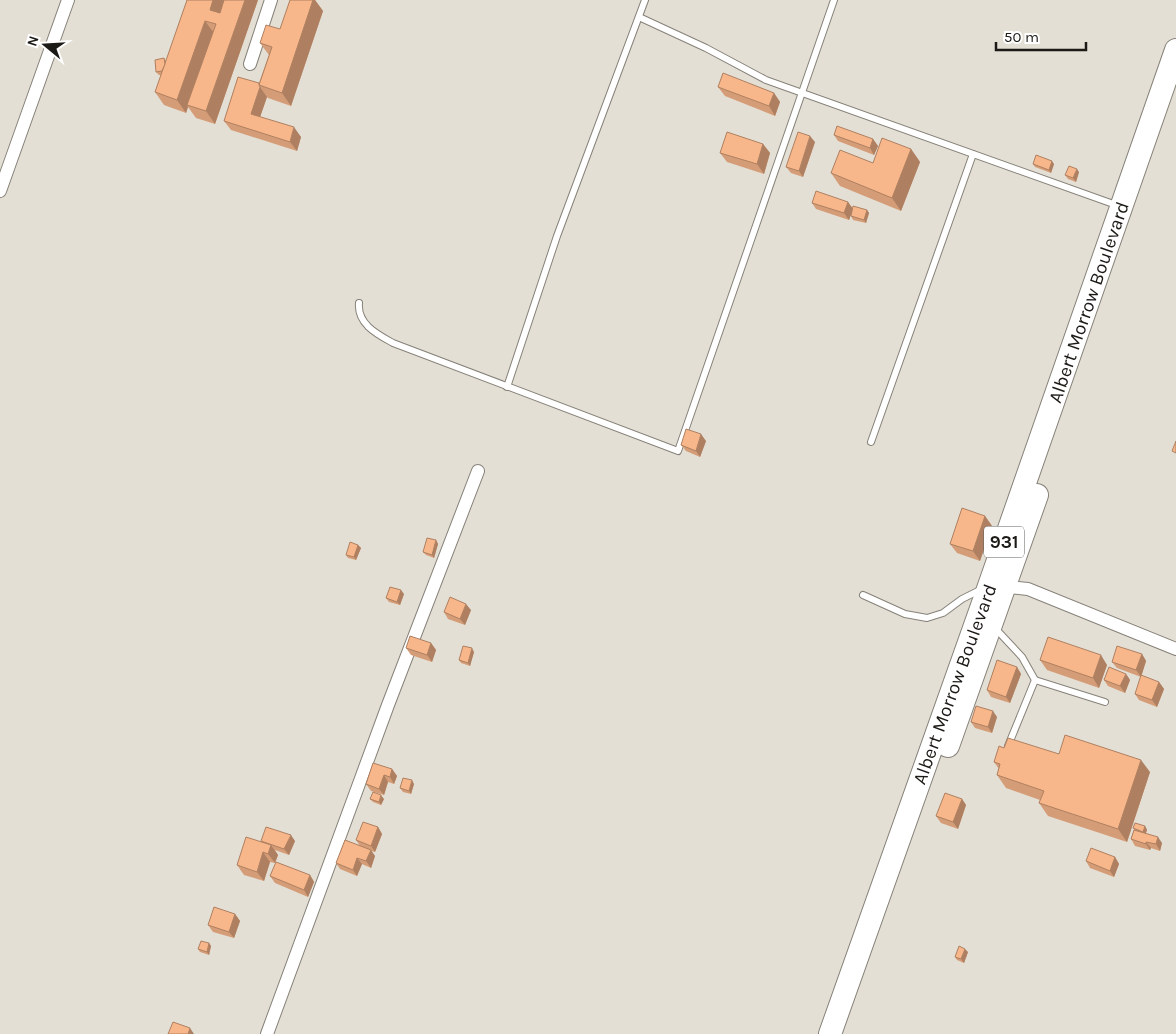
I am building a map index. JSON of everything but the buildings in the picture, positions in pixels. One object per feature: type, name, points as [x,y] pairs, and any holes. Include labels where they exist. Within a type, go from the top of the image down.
[{"type":"highway","name":"Albert Morrow Boulevard","points":[[846,1034],[992,624],[997,586],[1121,206],[1176,50]]},
{"type":"highway","name":"Albert Morrow Boulevard","points":[[830,1034],[997,586],[1176,94]]},
{"type":"street","points":[[0,191],[68,0]]},
{"type":"street","points":[[250,64],[271,0]]},
{"type":"street","points":[[267,1034],[388,705],[478,471]]},
{"type":"street","points":[[997,586],[1028,589],[1176,649]]},
{"type":"lane","points":[[507,387],[557,236],[645,0]]},
{"type":"lane","points":[[359,303],[358,311],[360,317],[384,338],[507,387],[678,451],[834,0]]},
{"type":"lane","points":[[639,18],[706,48],[766,80],[1121,206]]},
{"type":"lane","points":[[871,442],[973,154]]},
{"type":"lane","points":[[863,595],[905,614],[927,618],[943,613],[962,599],[997,586]]},
{"type":"lane","points":[[992,624],[1022,657],[1035,680],[1105,702]]},
{"type":"lane","points":[[1005,754],[1035,680]]}]
